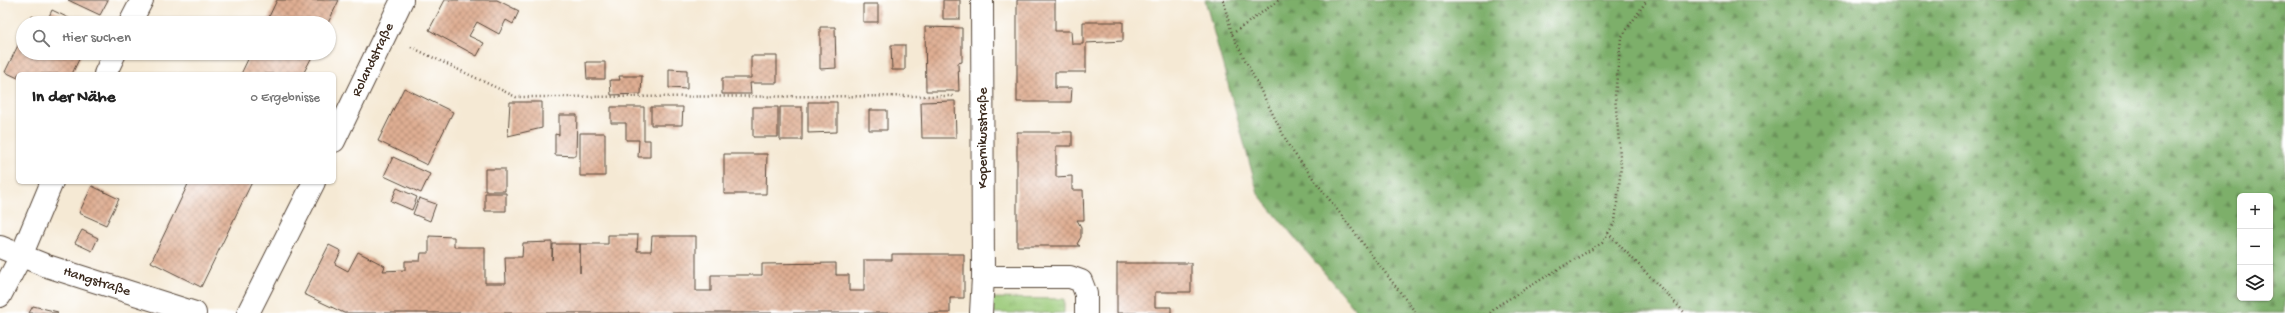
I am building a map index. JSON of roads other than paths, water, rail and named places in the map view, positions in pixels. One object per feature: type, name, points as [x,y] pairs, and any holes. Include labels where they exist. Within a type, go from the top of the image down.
[{"type":"street","points":[[134,16],[142,0]]},
{"type":"street","name":"Rolandstraße","points":[[336,137],[402,0]]},
{"type":"street","name":"Kopernikusstraße","points":[[981,313],[984,276],[982,0]]},
{"type":"street","points":[[105,72],[111,60]]},
{"type":"street","points":[[0,296],[21,256],[51,184]]},
{"type":"street","points":[[248,313],[313,184]]},
{"type":"street","name":"Hangstraße","points":[[0,247],[21,256],[195,313]]},
{"type":"street","points":[[984,276],[1070,277],[1081,281],[1086,294],[1086,313]]}]
